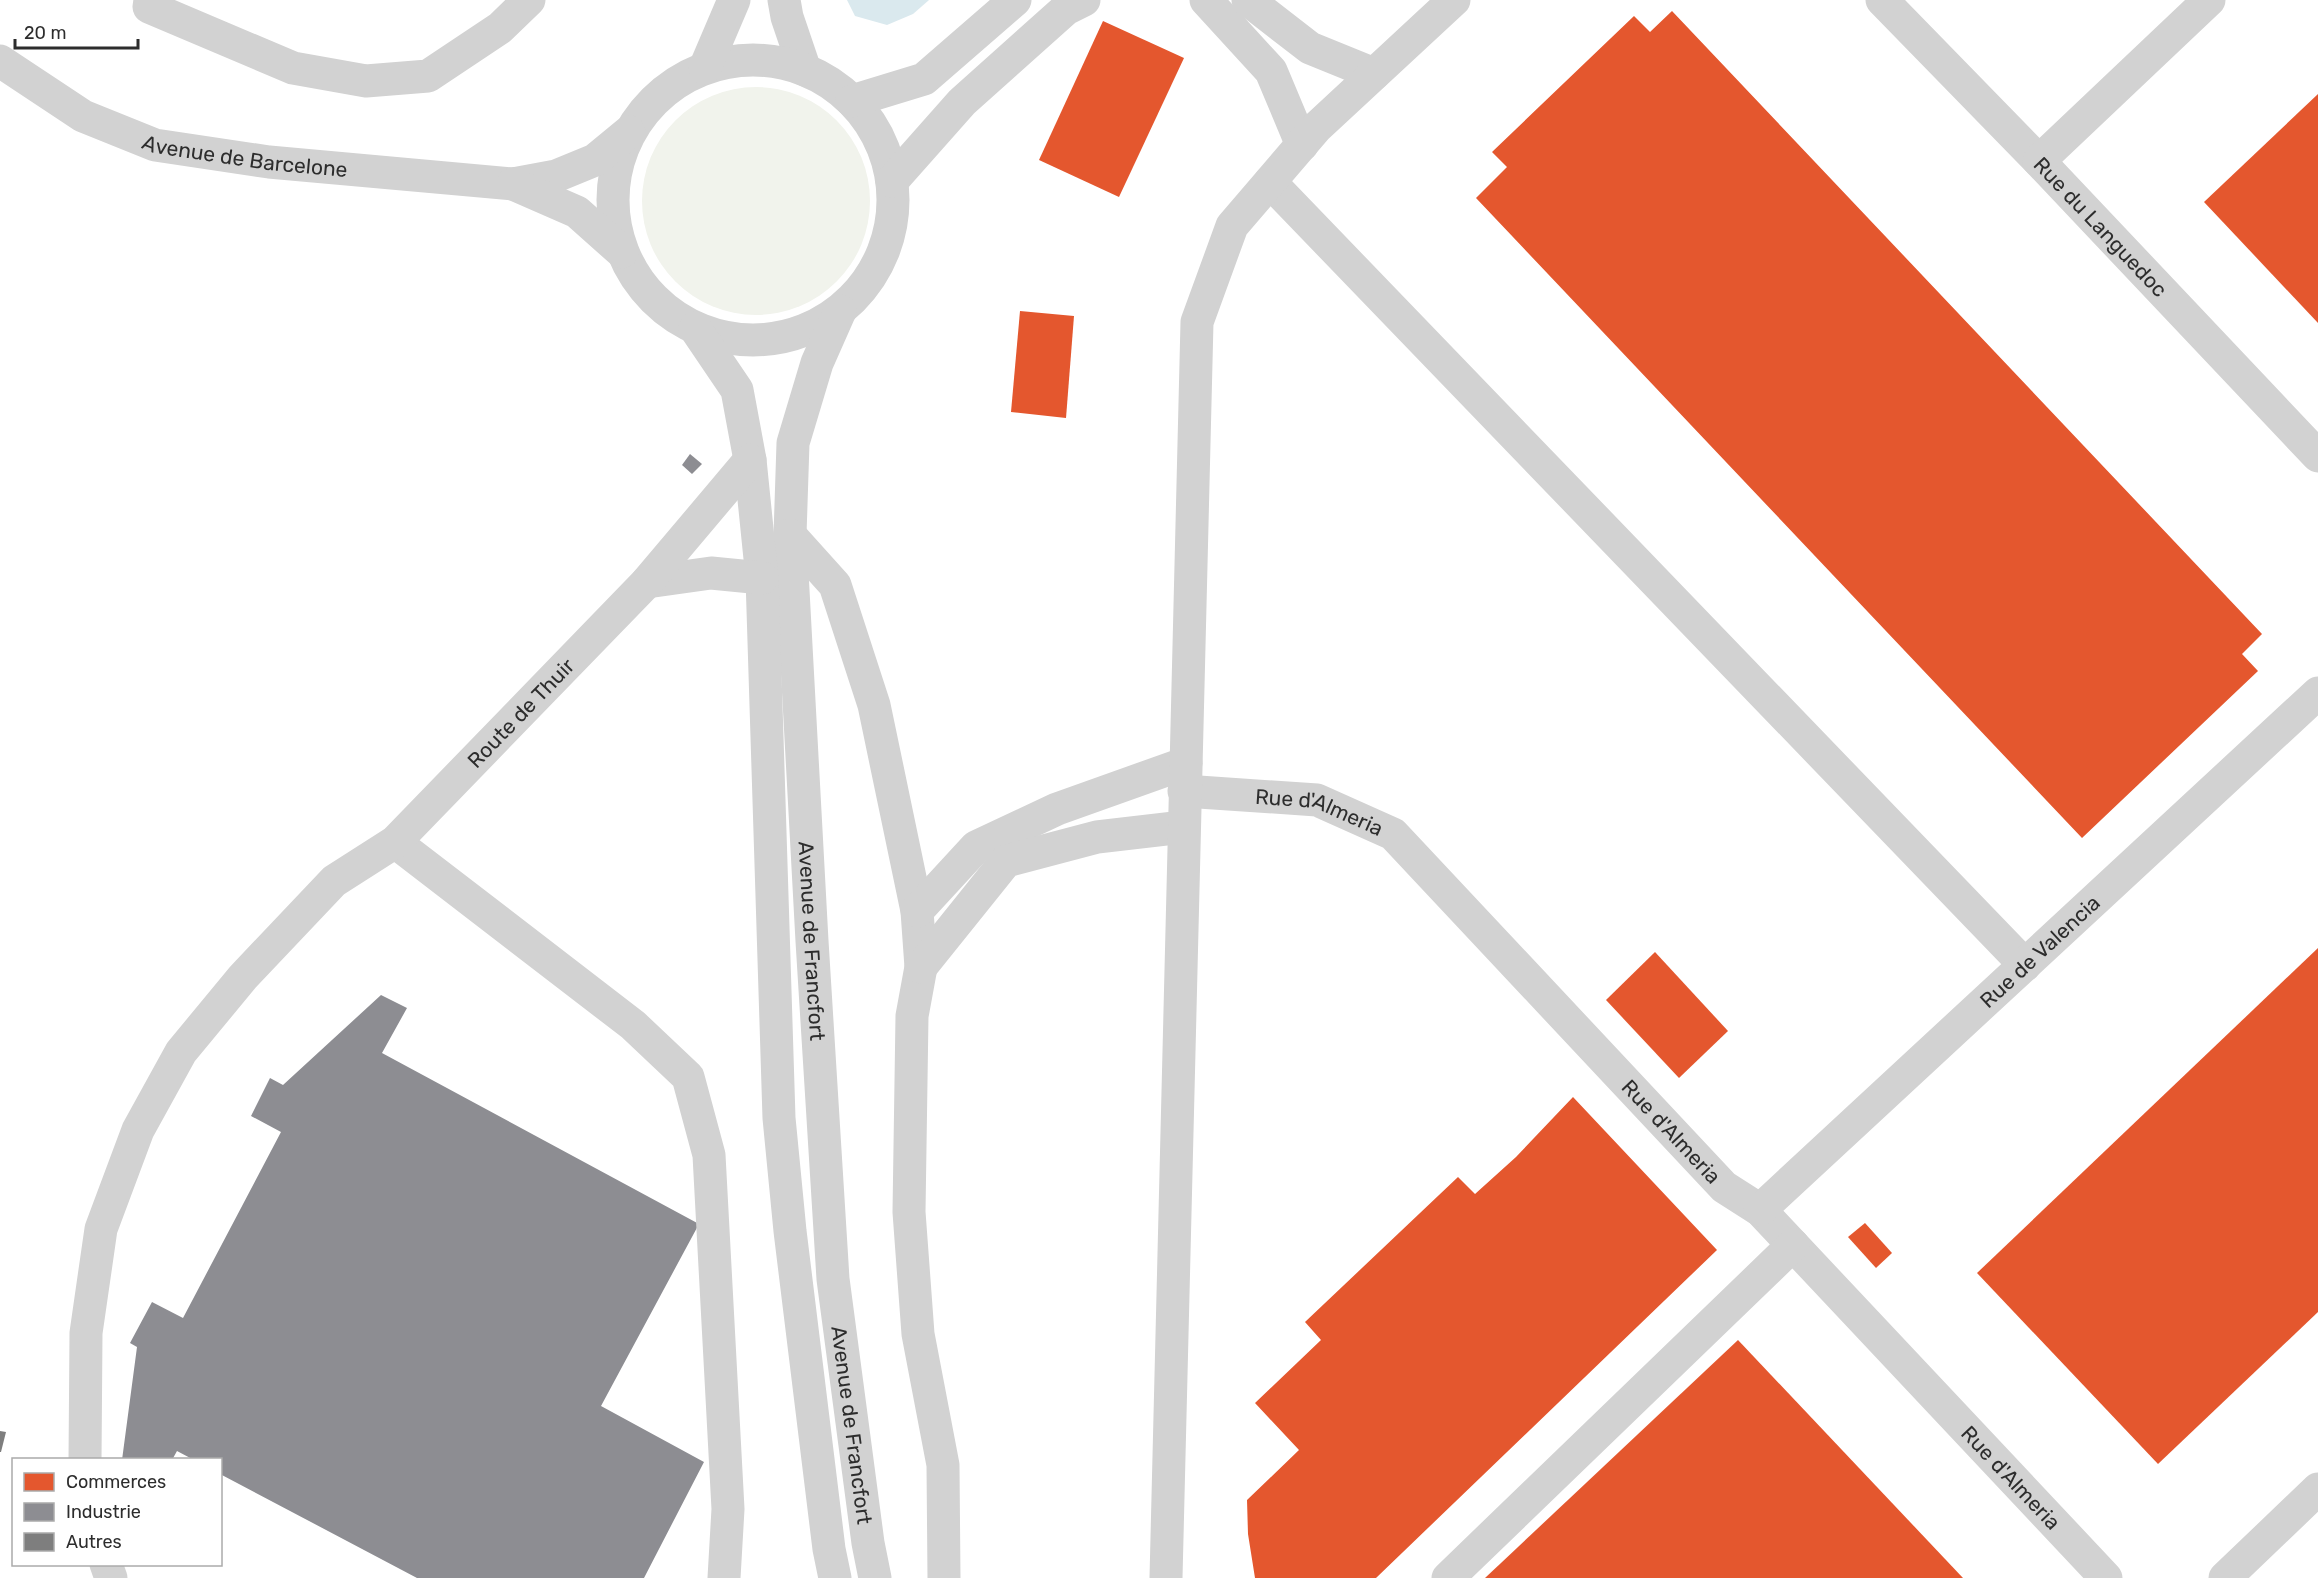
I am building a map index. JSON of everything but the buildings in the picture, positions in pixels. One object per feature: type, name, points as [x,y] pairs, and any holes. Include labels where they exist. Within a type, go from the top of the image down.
[{"type":"street","points":[[146,2],[293,68],[366,81],[428,75],[500,28],[529,0]]},
{"type":"street","points":[[705,68],[734,0]]},
{"type":"street","points":[[784,0],[805,70]]},
{"type":"street","points":[[852,100],[924,79],[1015,0]]},
{"type":"street","points":[[892,181],[962,102],[1066,9],[1084,0]]},
{"type":"street","points":[[1206,0],[1271,71],[1302,145]]},
{"type":"street","points":[[1248,0],[1310,48],[1374,74]]},
{"type":"street","points":[[1166,1578],[1197,322],[1232,226],[1302,145],[1454,0]]},
{"type":"street","name":"Rue du Languedoc","points":[[1882,0],[2039,161],[2318,456]]},
{"type":"street","points":[[2039,161],[2209,0]]},
{"type":"street","points":[[738,60],[772,61],[805,70],[830,83],[852,100],[872,124],[885,152],[892,181],[892,218],[884,253],[865,284],[840,311],[807,330],[770,340],[731,339],[694,328],[664,309],[640,283],[622,252],[577,212],[513,184],[556,176],[595,160],[631,130],[651,104],[676,83],[705,68],[738,60]]},
{"type":"street","name":"Avenue de Barcelone","points":[[0,61],[82,116],[155,145],[269,162],[513,184]]},
{"type":"street","points":[[622,252],[614,211],[615,190],[617,170],[631,130]]},
{"type":"street","points":[[1270,182],[2025,965]]},
{"type":"street","name":"Avenue de Francfort","points":[[840,311],[817,363],[793,443],[790,535],[833,1279],[868,1543],[875,1578]]},
{"type":"street","name":"Avenue de Francfort","points":[[694,328],[736,390],[750,460],[762,578],[779,1118],[790,1231],[829,1549],[835,1578]]},
{"type":"street","name":"Route de Thuir","points":[[85,1458],[86,1333],[101,1229],[138,1130],[181,1052],[243,978],[334,880],[395,842],[647,582],[750,460]]},
{"type":"street","points":[[790,535],[835,585],[874,705],[917,911],[921,967],[912,1016],[909,1212],[918,1334],[943,1465],[944,1578]]},
{"type":"street","points":[[647,582],[711,573],[762,578]]},
{"type":"street","name":"Rue de Valencia","points":[[1760,1210],[2318,693]]},
{"type":"street","points":[[917,911],[976,847],[1057,808],[1185,777]]},
{"type":"street","name":"Rue d'Almeria","points":[[1185,777],[1317,800],[1393,834],[1724,1187],[1760,1210],[2106,1578]]},
{"type":"street","points":[[921,967],[1006,861],[1097,837],[1183,827]]},
{"type":"street","points":[[395,842],[633,1025],[688,1077],[709,1155],[728,1509],[724,1578]]},
{"type":"street","points":[[790,1231],[800,1442],[818,1578]]},
{"type":"street","points":[[1448,1578],[1792,1245]]},
{"type":"street","points":[[2225,1578],[2318,1490]]},
{"type":"shaded area","points":[[847,0],[929,0],[913,14],[887,25],[855,16]]},
{"type":"shaded area","points":[[756,87],[778,89],[810,100],[837,120],[857,147],[868,179],[870,201],[868,223],[857,255],[837,282],[810,302],[778,313],[756,315],[734,313],[702,302],[675,282],[655,255],[644,223],[642,201],[644,179],[655,147],[675,120],[702,100],[734,89]]}]
